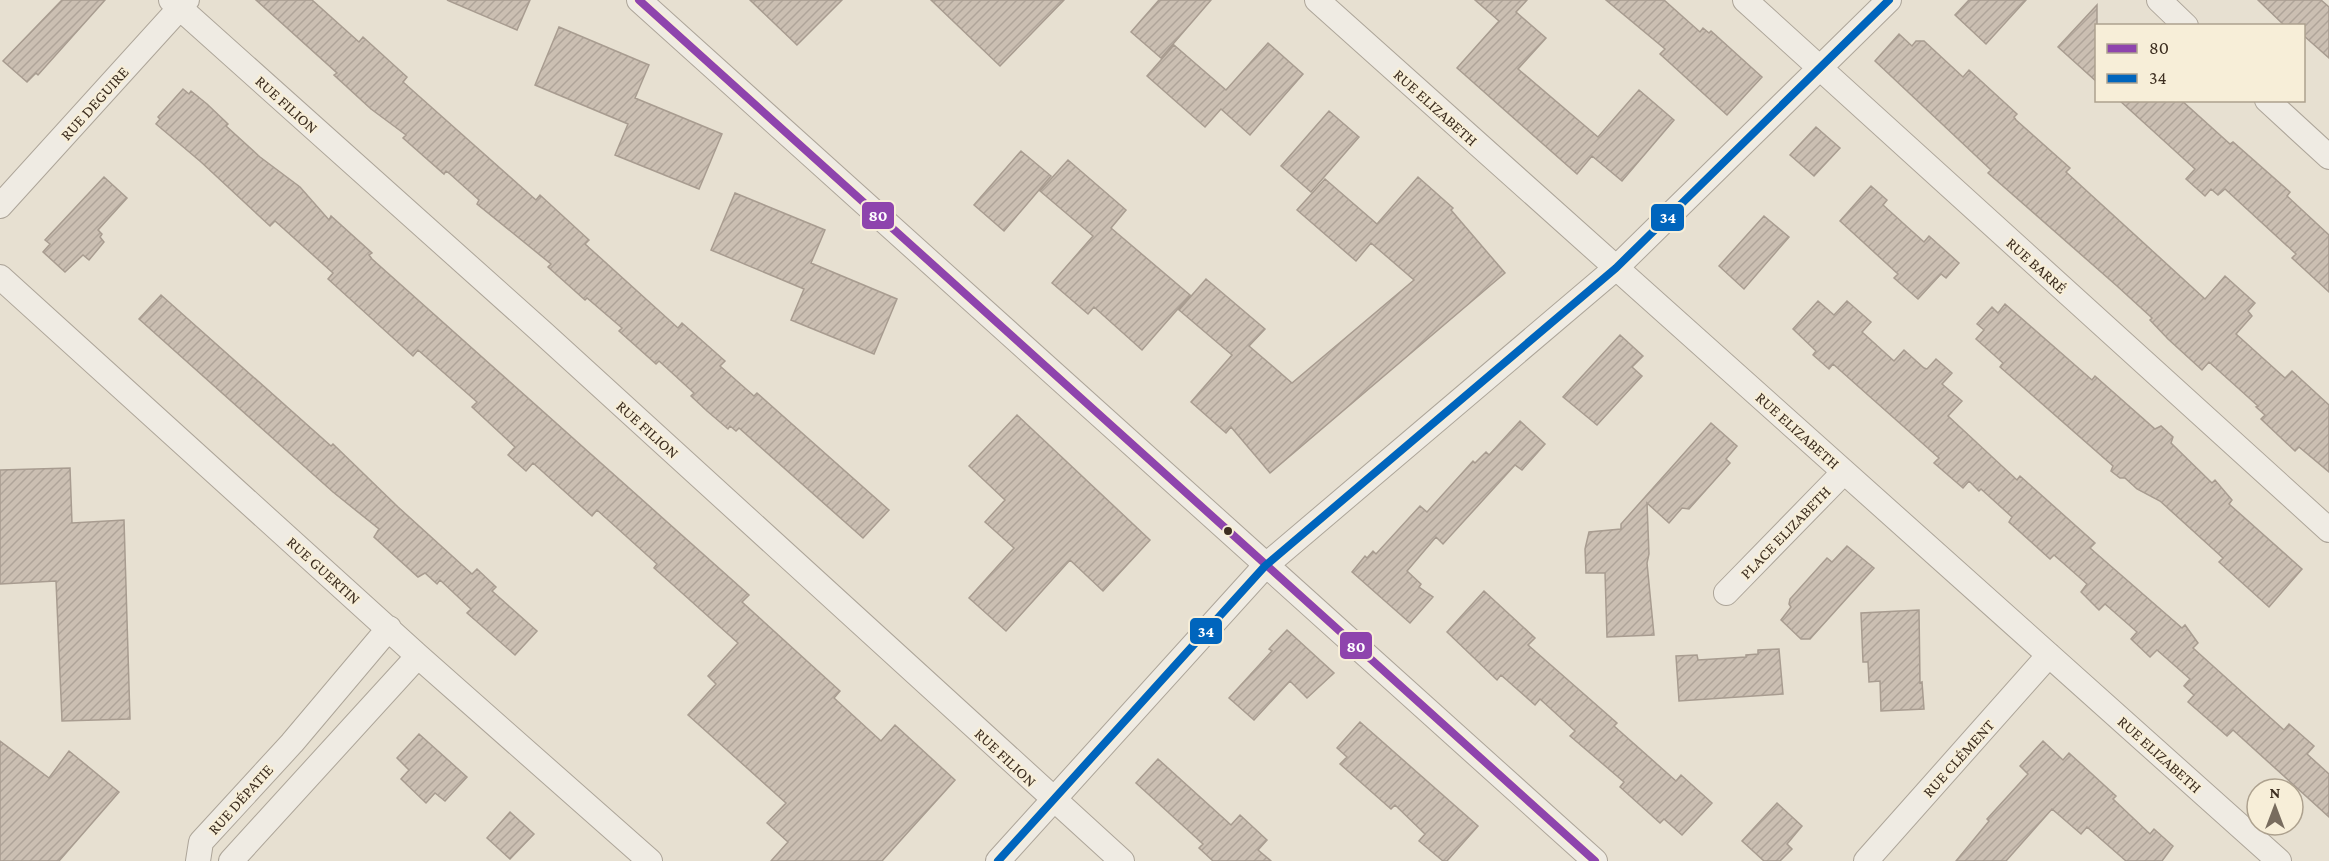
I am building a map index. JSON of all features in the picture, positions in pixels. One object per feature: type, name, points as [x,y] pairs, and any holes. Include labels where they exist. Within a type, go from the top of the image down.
[{"type":"street","points":[[639,0],[1595,861]]},
{"type":"street","name":"RUE ELIZABETH","points":[[1317,0],[2049,655],[2270,858]]},
{"type":"street","name":"RUE BARRÉ","points":[[1745,0],[2329,530]]},
{"type":"street","points":[[998,861],[1265,566],[1616,268],[1889,0]]},
{"type":"street","points":[[2159,0],[2184,24]]},
{"type":"street","name":"RUE DEGUIRE","points":[[0,206],[180,3]]},
{"type":"street","name":"RUE FILION","points":[[180,3],[1122,861]]},
{"type":"street","points":[[2269,102],[2329,158]]},
{"type":"street","name":"RUE GUERTIN","points":[[0,277],[389,628],[418,657],[650,861]]},
{"type":"street","name":"PLACE ELIZABETH","points":[[1726,593],[1844,472]]},
{"type":"street","name":"RUE DÉPATIE","points":[[198,861],[201,842],[292,743],[389,628]]},
{"type":"street","name":"RUE CLÉMENT","points":[[1866,861],[2049,655]]},
{"type":"street","name":"RUE DÉPATIE","points":[[231,861],[316,765],[418,657]]},
{"type":"street","points":[[292,743],[316,765]]},
{"type":"building","points":[[62,0],[105,0],[38,75],[36,73],[27,82],[3,61]]},
{"type":"building","points":[[256,0],[312,0],[359,42],[363,37],[407,77],[403,82],[536,200],[540,195],[589,240],[585,244],[678,328],[682,323],[725,361],[720,366],[754,396],[757,393],[889,510],[863,538],[739,428],[736,431],[730,426],[728,429],[707,411],[691,396],[694,393],[659,361],[656,364],[619,331],[622,328],[587,298],[585,300],[548,267],[551,264],[477,204],[479,200],[450,174],[446,171],[444,174],[403,138],[406,135],[371,109],[334,75],[337,73]]},
{"type":"building","points":[[447,0],[530,0],[517,30]]},
{"type":"building","points":[[750,0],[842,0],[797,45]]},
{"type":"building","points":[[931,0],[1064,0],[1000,66]]},
{"type":"building","points":[[1159,0],[1211,0],[1161,58],[1131,32]]},
{"type":"building","points":[[1475,0],[1527,0],[1516,12],[1546,38],[1518,69],[1598,137],[1639,90],[1674,120],[1622,181],[1592,156],[1577,174],[1457,68],[1499,21]]},
{"type":"building","points":[[1606,0],[1664,0],[1700,32],[1703,28],[1709,33],[1711,31],[1762,77],[1727,115],[1660,54],[1665,49]]},
{"type":"building","points":[[1969,0],[2026,0],[1986,44],[1955,15]]},
{"type":"building","points":[[2258,0],[2321,0],[2329,7],[2329,58],[2305,37],[2305,24],[2283,24]]},
{"type":"building","points":[[2097,5],[2095,80],[2058,47]]},
{"type":"building","points":[[559,27],[649,65],[635,98],[722,134],[699,189],[615,155],[628,124],[535,85]]},
{"type":"building","points":[[1899,34],[1912,46],[1916,41],[1924,41],[1963,77],[1969,70],[2017,114],[2014,117],[2016,120],[2070,168],[2066,172],[2205,299],[2225,276],[2255,303],[2248,311],[2252,316],[2236,334],[2285,378],[2292,371],[2329,405],[2329,472],[2299,447],[2295,451],[2261,419],[2265,415],[2256,407],[2258,406],[2209,362],[2202,370],[2168,339],[2150,320],[2152,318],[1988,173],[1991,170],[1875,61]]},
{"type":"building","points":[[1268,43],[1303,74],[1250,135],[1221,109],[1205,127],[1147,76],[1174,45],[1226,90]]},
{"type":"building","points":[[183,89],[189,94],[191,91],[207,104],[228,124],[226,126],[260,157],[300,187],[329,220],[331,216],[372,253],[369,255],[372,259],[749,595],[742,602],[840,691],[834,698],[881,741],[895,725],[955,780],[882,861],[771,861],[788,842],[767,823],[786,803],[688,715],[716,684],[708,676],[738,643],[654,568],[657,564],[597,510],[592,516],[533,463],[526,471],[508,455],[515,447],[472,407],[477,402],[418,350],[413,356],[328,279],[333,273],[275,221],[270,226],[156,124],[160,119],[158,117]]},
{"type":"building","points":[[2121,102],[2183,102],[2230,144],[2233,142],[2290,192],[2287,196],[2329,235],[2329,292],[2292,258],[2296,254],[2225,189],[2218,195],[2211,189],[2205,196],[2186,179],[2195,169]]},
{"type":"building","points":[[1329,111],[1359,137],[1311,192],[1281,166]]},
{"type":"building","points":[[1816,127],[1840,148],[1814,176],[1790,155]]},
{"type":"building","points":[[1021,151],[1051,176],[1004,231],[974,205]]},
{"type":"building","points":[[1068,160],[1126,210],[1111,228],[1190,295],[1142,350],[1094,307],[1088,314],[1052,283],[1093,236],[1040,191]]},
{"type":"building","points":[[104,177],[127,198],[98,230],[104,242],[89,260],[83,255],[65,272],[43,252],[50,244],[45,240]]},
{"type":"building","points":[[1418,177],[1453,208],[1451,210],[1505,273],[1270,473],[1231,427],[1226,433],[1191,402],[1232,355],[1179,310],[1206,279],[1265,329],[1249,346],[1292,383],[1414,280],[1371,243],[1356,261],[1297,210],[1325,179],[1377,224]]},
{"type":"building","points":[[1871,186],[1887,200],[1883,205],[1924,242],[1929,236],[1959,263],[1946,278],[1941,274],[1918,299],[1894,278],[1898,274],[1840,221]]},
{"type":"building","points":[[735,193],[825,230],[811,263],[897,299],[874,354],[791,320],[804,289],[711,250]]},
{"type":"building","points":[[1764,216],[1789,237],[1744,289],[1719,266]]},
{"type":"building","points":[[161,295],[331,446],[333,444],[472,574],[477,569],[496,587],[492,591],[537,631],[515,655],[467,613],[471,609],[440,580],[437,584],[425,573],[418,577],[374,537],[379,529],[333,492],[139,319]]},
{"type":"building","points":[[1818,301],[1834,315],[1847,301],[1871,322],[1862,332],[1894,361],[1904,350],[1924,368],[1927,369],[1936,359],[1952,373],[1942,384],[1962,401],[1948,416],[2017,480],[2020,476],[2095,543],[2090,548],[2182,628],[2185,625],[2198,643],[2193,648],[2284,730],[2289,724],[2314,746],[2307,754],[2329,774],[2329,817],[2305,795],[2305,777],[2285,777],[2233,730],[2227,736],[2188,702],[2194,695],[2184,686],[2190,679],[2157,650],[2150,657],[2131,639],[2137,632],[2105,604],[2099,610],[2081,592],[2087,584],[2054,555],[2050,559],[2009,522],[2012,517],[1981,489],[1979,491],[1969,481],[1963,488],[1934,463],[1939,458],[1833,364],[1829,369],[1813,355],[1816,351],[1793,329]]},
{"type":"building","points":[[2005,304],[2092,380],[2095,376],[2155,429],[2161,426],[2173,437],[2171,443],[2212,483],[2215,480],[2232,500],[2229,504],[2302,569],[2269,607],[2219,562],[2223,558],[2160,501],[2111,471],[2113,466],[2000,367],[2003,363],[1976,339],[1984,330],[1977,324],[1992,307],[1998,313]]},
{"type":"building","points":[[1620,335],[1643,356],[1632,367],[1642,376],[1597,425],[1563,397]]},
{"type":"building","points":[[1017,415],[1150,540],[1103,591],[1070,560],[1006,631],[969,598],[1014,548],[985,522],[1005,500],[969,466]]},
{"type":"building","points":[[1520,421],[1545,444],[1522,470],[1515,465],[1443,544],[1436,537],[1407,571],[1421,584],[1419,587],[1433,597],[1410,623],[1352,572],[1365,556],[1367,558],[1373,551],[1376,554],[1420,506],[1427,512],[1473,461],[1475,463],[1486,452],[1489,455]]},
{"type":"building","points":[[1711,423],[1737,446],[1726,459],[1730,463],[1689,509],[1682,508],[1669,523],[1647,503],[1649,554],[1647,563],[1654,635],[1607,637],[1605,573],[1586,573],[1585,549],[1589,532],[1621,529],[1621,524]]},
{"type":"building","points":[[70,468],[72,523],[124,520],[130,719],[62,721],[56,581],[0,584],[0,470]]},
{"type":"building","points":[[1847,546],[1874,568],[1810,639],[1801,639],[1781,620],[1791,607],[1790,599],[1827,558],[1832,562]]},
{"type":"building","points":[[1484,591],[1535,638],[1528,645],[1617,723],[1614,726],[1676,781],[1681,775],[1712,803],[1682,835],[1664,819],[1660,823],[1620,787],[1624,782],[1570,736],[1575,731],[1540,699],[1535,705],[1501,675],[1497,680],[1447,632]]},
{"type":"building","points":[[1919,610],[1920,683],[1922,682],[1924,709],[1881,711],[1880,681],[1869,682],[1868,662],[1863,662],[1861,613]]},
{"type":"building","points":[[1287,630],[1334,673],[1307,698],[1290,681],[1254,720],[1229,698],[1272,651],[1269,649]]},
{"type":"building","points":[[1779,649],[1783,694],[1679,701],[1676,656],[1697,655],[1698,660],[1746,657],[1746,655],[1758,654],[1758,650]]},
{"type":"building","points":[[1360,722],[1478,826],[1447,861],[1443,861],[1419,841],[1425,834],[1395,805],[1391,809],[1340,764],[1347,757],[1337,748]]},
{"type":"building","points":[[419,734],[467,777],[445,801],[435,793],[426,803],[401,779],[409,770],[397,758]]},
{"type":"building","points":[[0,741],[49,778],[69,751],[119,792],[59,861],[0,861]]},
{"type":"building","points":[[2043,741],[2063,760],[2069,753],[2116,796],[2113,799],[2150,834],[2154,829],[2173,846],[2162,861],[2126,861],[2087,827],[2081,834],[2052,809],[2006,861],[1956,861],[1989,821],[1987,819],[2028,774],[2020,766]]},
{"type":"building","points":[[1158,759],[1231,825],[1240,815],[1267,840],[1258,850],[1271,861],[1213,861],[1199,848],[1203,844],[1136,783]]},
{"type":"building","points":[[1777,803],[1802,826],[1787,844],[1792,849],[1780,861],[1764,861],[1742,841]]},
{"type":"building","points":[[510,812],[534,834],[510,859],[487,838]]},
{"type":"transit line","name":"80","points":[[639,0],[1595,861]]},
{"type":"transit line","name":"34","points":[[998,861],[1265,566],[1616,268],[1889,0]]}]
